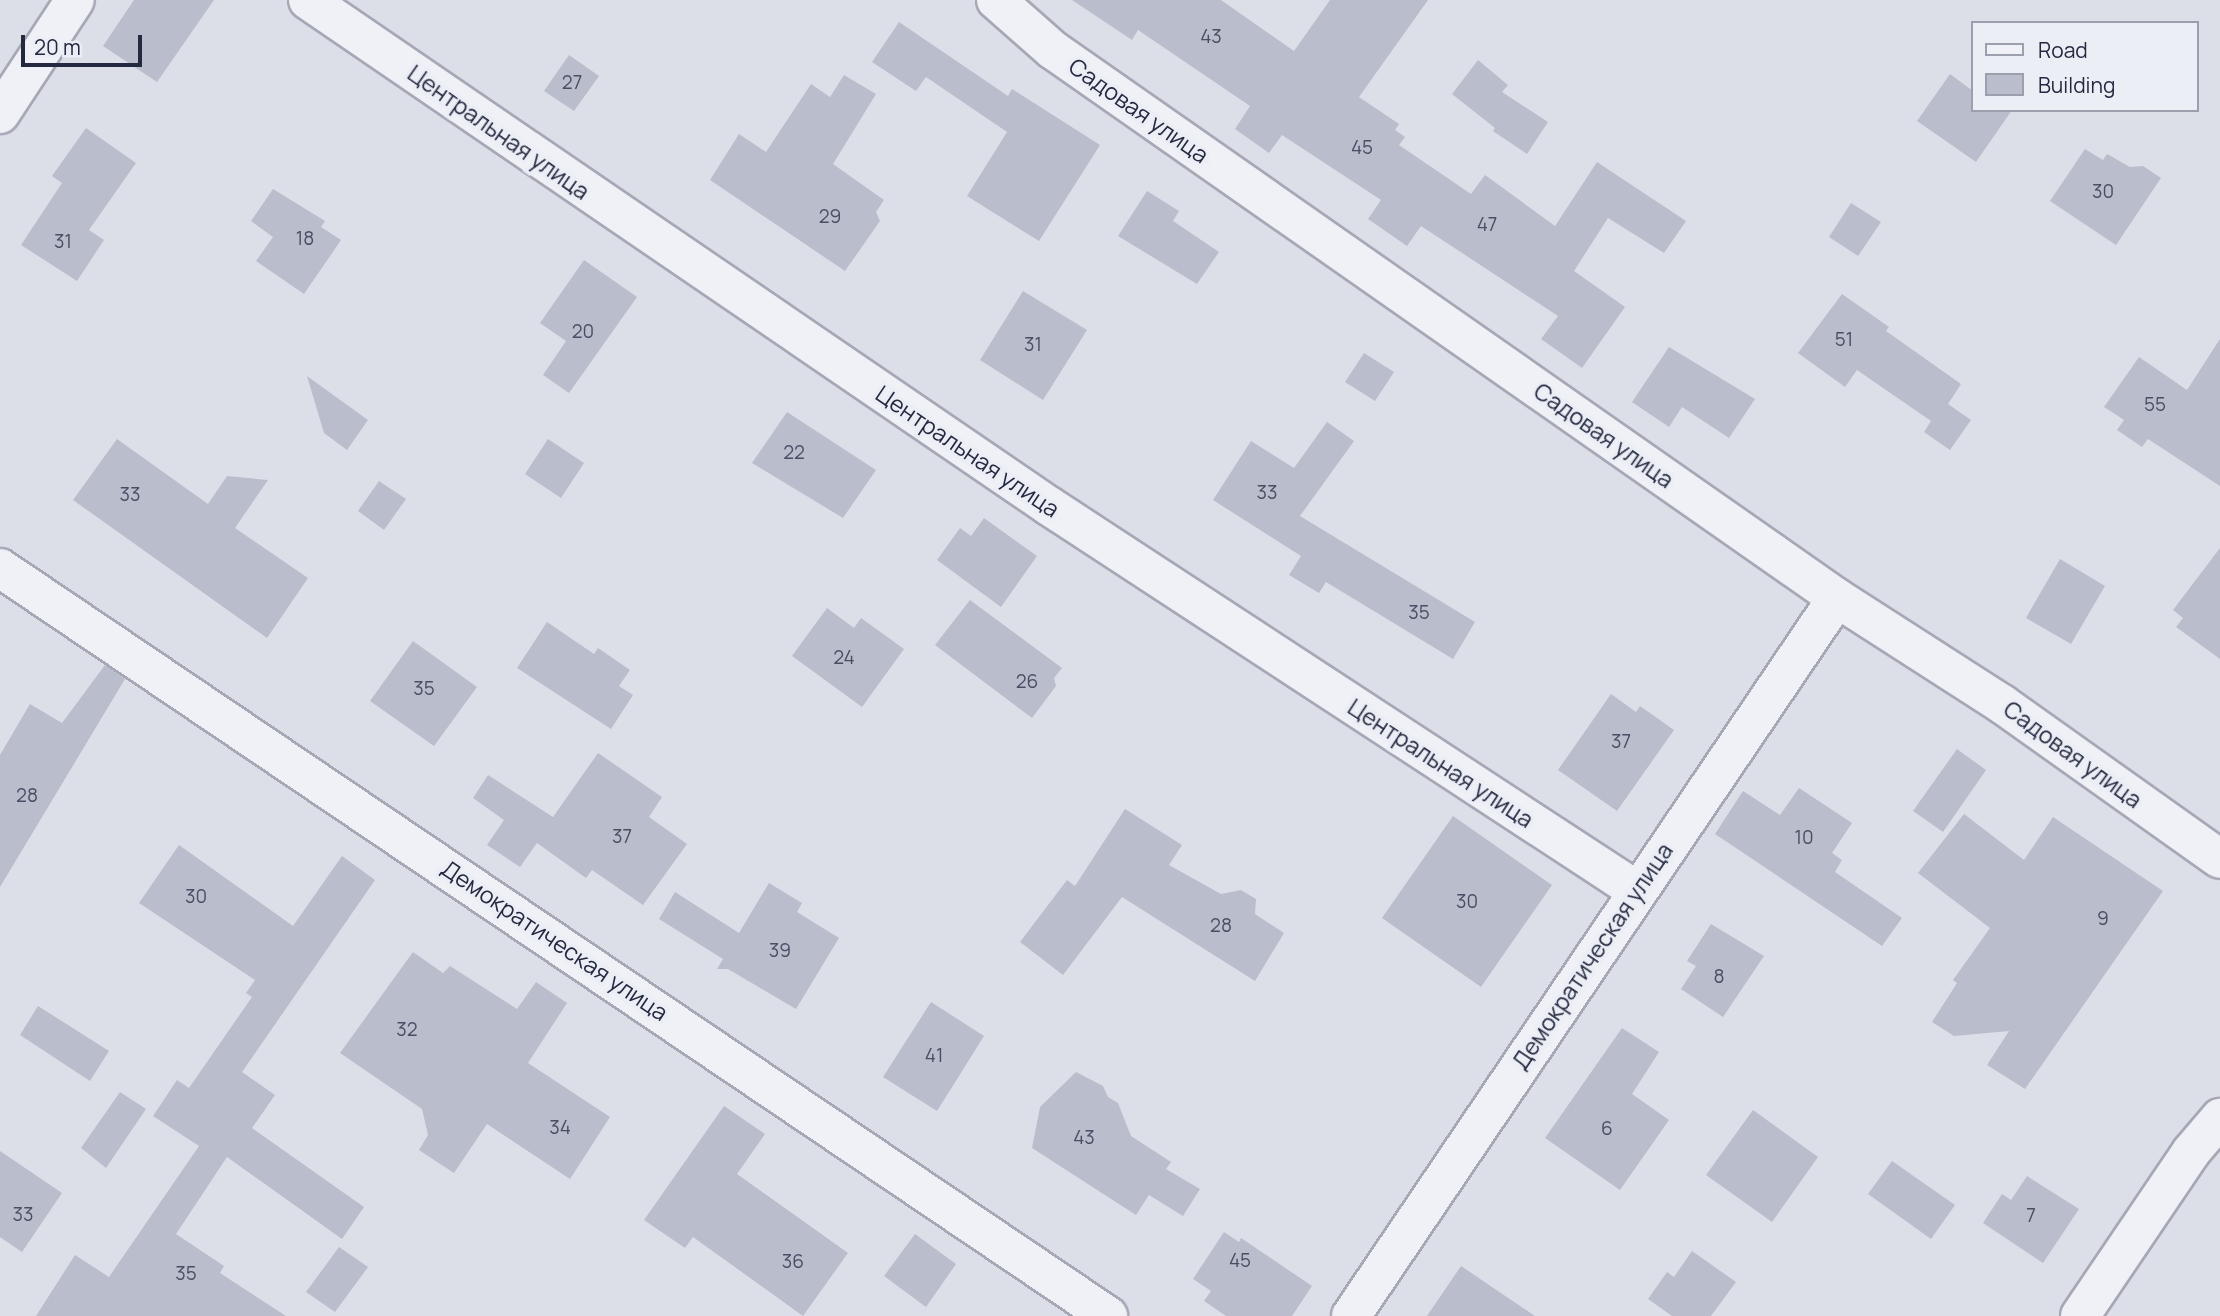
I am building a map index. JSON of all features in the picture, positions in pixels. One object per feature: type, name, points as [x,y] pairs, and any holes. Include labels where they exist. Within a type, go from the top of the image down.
[{"type":"street","points":[[0,114],[75,0]]},
{"type":"street","name":"Центральная улица","points":[[308,0],[1049,506],[1636,890]]},
{"type":"street","name":"Садовая улица","points":[[996,0],[1053,50],[1837,598],[2003,704],[2220,859]]},
{"type":"street","name":"Демократическая улица","points":[[0,568],[1108,1316]]},
{"type":"street","name":"Демократическая улица","points":[[1350,1316],[1636,890],[1837,598]]},
{"type":"street","points":[[2080,1316],[2191,1152],[2220,1118]]},
{"type":"building","points":[[134,0],[214,0],[157,82],[103,46]]},
{"type":"building","points":[[1072,0],[1221,0],[1294,51],[1330,0],[1428,0],[1359,97],[1399,124],[1395,130],[1405,137],[1399,145],[1471,194],[1485,175],[1555,226],[1597,162],[1686,221],[1664,253],[1608,218],[1574,271],[1625,307],[1582,368],[1541,339],[1558,316],[1421,226],[1407,246],[1368,219],[1381,200],[1282,135],[1269,153],[1235,129],[1250,106],[1138,30],[1132,40]]},
{"type":"building","points":[[899,22],[1008,96],[1012,89],[1100,145],[1039,241],[967,196],[1007,132],[926,77],[916,91],[872,62]]},
{"type":"building","points":[[569,55],[599,76],[574,111],[544,91]]},
{"type":"building","points":[[1478,60],[1508,85],[1502,92],[1548,122],[1527,154],[1493,131],[1495,128],[1452,94]]},
{"type":"building","points":[[1950,74],[1972,90],[1972,112],[2011,112],[1976,162],[1917,121]]},
{"type":"building","points":[[844,75],[876,94],[833,164],[884,200],[876,212],[880,221],[845,271],[710,180],[739,134],[766,152],[811,84],[830,97]]},
{"type":"building","points":[[86,128],[136,163],[89,230],[104,240],[77,281],[21,245],[62,183],[52,176]]},
{"type":"building","points":[[2085,149],[2103,160],[2107,154],[2130,167],[2143,166],[2161,178],[2116,245],[2050,201]]},
{"type":"building","points":[[273,189],[325,221],[321,227],[341,240],[304,294],[256,261],[273,237],[251,221]]},
{"type":"building","points":[[1147,191],[1179,211],[1173,221],[1219,252],[1197,284],[1118,236]]},
{"type":"building","points":[[1851,203],[1881,222],[1858,256],[1829,237]]},
{"type":"building","points":[[584,260],[637,297],[569,393],[543,375],[566,341],[540,323]]},
{"type":"building","points":[[1023,291],[1087,330],[1043,400],[980,360]]},
{"type":"building","points":[[1842,294],[1889,327],[1886,331],[1961,384],[1948,404],[1971,420],[1950,450],[1924,432],[1931,421],[1857,370],[1845,387],[1798,353]]},
{"type":"building","points":[[2220,339],[2220,486],[2148,439],[2142,447],[2117,430],[2124,420],[2104,407],[2139,357],[2187,390]]},
{"type":"building","points":[[1669,347],[1755,399],[1729,438],[1682,407],[1669,427],[1632,402]]},
{"type":"building","points":[[1364,353],[1394,372],[1375,401],[1345,382]]},
{"type":"building","points":[[307,376],[368,420],[347,450],[324,433]]},
{"type":"building","points":[[787,412],[876,470],[843,518],[752,463]]},
{"type":"building","points":[[1327,422],[1354,441],[1300,516],[1475,622],[1453,659],[1326,582],[1319,593],[1289,575],[1301,556],[1213,500],[1251,441],[1294,468]]},
{"type":"building","points":[[117,439],[208,504],[227,476],[268,480],[235,528],[308,578],[267,638],[73,500]]},
{"type":"building","points":[[548,439],[584,463],[561,498],[525,474]]},
{"type":"building","points":[[379,481],[406,499],[384,530],[358,511]]},
{"type":"building","points":[[984,518],[1037,556],[1001,607],[937,560],[960,528],[971,536]]},
{"type":"building","points":[[2220,548],[2220,659],[2176,627],[2183,618],[2173,610]]},
{"type":"building","points":[[2060,559],[2105,586],[2071,644],[2026,618]]},
{"type":"building","points":[[970,600],[1062,668],[1054,678],[1056,686],[1032,718],[935,645]]},
{"type":"building","points":[[827,608],[854,628],[861,618],[904,649],[862,707],[792,656]]},
{"type":"building","points":[[547,622],[594,654],[598,648],[630,670],[619,686],[633,695],[611,729],[517,668]]},
{"type":"building","points":[[413,641],[477,687],[434,746],[370,701]]},
{"type":"building","points":[[105,665],[125,679],[0,887],[0,755],[30,704],[62,723]]},
{"type":"building","points":[[1611,694],[1636,712],[1640,706],[1674,730],[1617,811],[1558,770]]},
{"type":"building","points":[[1957,749],[1986,770],[1943,832],[1913,811]]},
{"type":"building","points":[[598,753],[662,797],[649,817],[687,844],[643,905],[592,870],[586,878],[537,843],[520,867],[487,845],[504,820],[473,798],[488,775],[553,817]]},
{"type":"building","points":[[1799,788],[1852,823],[1832,853],[1842,860],[1835,872],[1902,918],[1882,946],[1715,834],[1743,791],[1780,815]]},
{"type":"building","points":[[1125,809],[1182,845],[1169,865],[1221,894],[1241,890],[1256,899],[1255,914],[1284,933],[1255,981],[1122,897],[1063,975],[1020,942],[1067,880],[1075,886]]},
{"type":"building","points":[[1964,814],[2024,860],[2053,817],[2163,891],[2025,1089],[1987,1065],[2009,1031],[1954,1036],[1932,1022],[1957,983],[1953,980],[1990,928],[1918,873]]},
{"type":"building","points":[[1453,816],[1552,885],[1481,987],[1382,918]]},
{"type":"building","points":[[179,845],[293,926],[342,856],[375,880],[242,1072],[275,1095],[252,1128],[364,1207],[342,1239],[227,1157],[176,1234],[224,1266],[220,1273],[286,1316],[36,1316],[75,1255],[109,1277],[199,1146],[153,1116],[177,1080],[189,1088],[252,997],[246,993],[255,980],[139,903]]},
{"type":"building","points":[[769,883],[802,903],[797,912],[839,938],[796,1009],[728,969],[717,969],[723,959],[659,919],[675,892],[739,933]]},
{"type":"building","points":[[1711,924],[1764,956],[1723,1017],[1681,989],[1696,966],[1687,961]]},
{"type":"building","points":[[413,952],[443,973],[450,966],[517,1009],[536,982],[567,1003],[528,1063],[610,1117],[570,1179],[487,1124],[454,1173],[419,1150],[428,1135],[422,1109],[340,1053]]},
{"type":"building","points":[[931,1002],[984,1036],[937,1111],[883,1077]]},
{"type":"building","points":[[38,1006],[109,1051],[90,1081],[20,1035]]},
{"type":"building","points":[[1622,1028],[1659,1052],[1632,1094],[1669,1120],[1620,1190],[1545,1138]]},
{"type":"building","points":[[1076,1072],[1103,1086],[1108,1097],[1118,1103],[1131,1136],[1171,1162],[1166,1169],[1200,1189],[1183,1216],[1149,1195],[1136,1215],[1032,1148],[1040,1107]]},
{"type":"building","points":[[120,1092],[146,1109],[106,1168],[81,1148]]},
{"type":"building","points":[[724,1106],[765,1134],[737,1174],[848,1253],[803,1316],[693,1237],[685,1248],[644,1220]]},
{"type":"building","points":[[1753,1110],[1818,1157],[1772,1222],[1706,1175]]},
{"type":"building","points":[[0,1151],[62,1193],[22,1252],[0,1237]]},
{"type":"building","points":[[1892,1161],[1955,1205],[1931,1239],[1868,1194]]},
{"type":"building","points":[[2027,1176],[2079,1209],[2043,1263],[1983,1223],[2002,1194],[2011,1200]]},
{"type":"building","points":[[1224,1232],[1239,1242],[1241,1238],[1312,1286],[1292,1316],[1226,1316],[1204,1301],[1211,1291],[1193,1279]]},
{"type":"building","points":[[915,1234],[956,1264],[926,1307],[884,1276]]},
{"type":"building","points":[[339,1247],[368,1267],[335,1312],[306,1292]]},
{"type":"building","points":[[1692,1251],[1736,1282],[1711,1316],[1672,1316],[1648,1299],[1667,1272],[1674,1277]]},
{"type":"building","points":[[1461,1266],[1535,1316],[1427,1316]]}]
